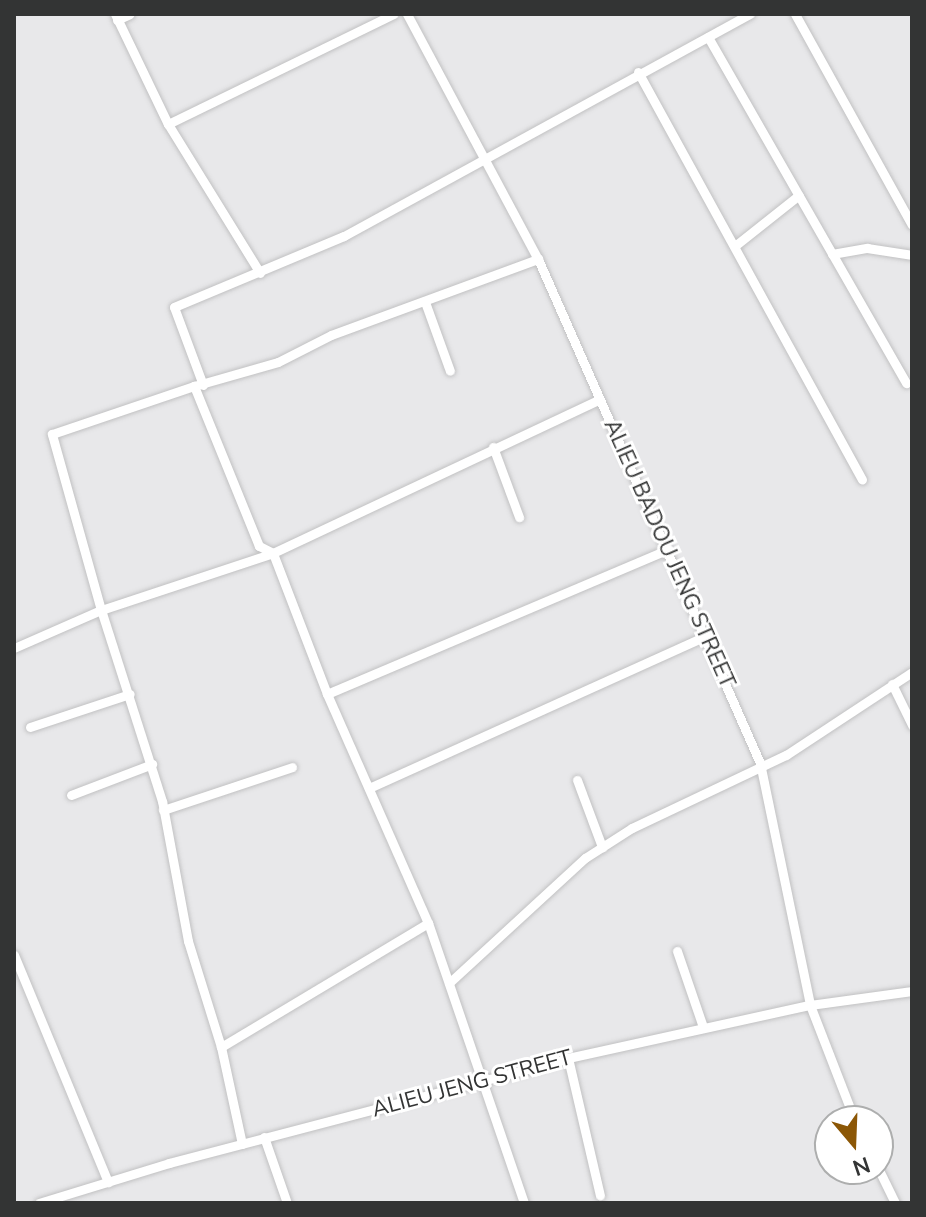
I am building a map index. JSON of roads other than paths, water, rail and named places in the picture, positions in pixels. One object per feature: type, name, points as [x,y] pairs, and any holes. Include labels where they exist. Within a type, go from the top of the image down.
[{"type":"street","points":[[130,14],[116,17],[168,124],[260,273]]},
{"type":"street","points":[[168,124],[394,14]]},
{"type":"street","name":"ALIEU BADOU JENG STREET","points":[[407,14],[538,259],[760,763],[810,1005],[849,1105]]},
{"type":"street","points":[[524,1203],[428,923],[327,694],[273,553],[259,546],[198,385],[174,307],[344,236],[638,72],[750,14]]},
{"type":"street","points":[[795,14],[912,225]]},
{"type":"street","points":[[708,37],[906,383]]},
{"type":"street","points":[[638,72],[736,245],[862,479]]},
{"type":"street","points":[[736,245],[799,195]]},
{"type":"street","points":[[832,254],[867,248],[912,255]]},
{"type":"street","points":[[242,1144],[221,1047],[188,941],[152,764],[101,610],[52,434],[278,362],[331,335],[538,259]]},
{"type":"street","points":[[425,302],[450,371]]},
{"type":"street","points":[[14,648],[101,610],[273,553],[600,399]]},
{"type":"street","points":[[493,447],[519,517]]},
{"type":"street","points":[[327,694],[668,549]]},
{"type":"street","points":[[369,788],[706,636]]},
{"type":"street","points":[[449,983],[602,847],[760,763],[786,755],[912,672]]},
{"type":"street","points":[[892,684],[912,725]]},
{"type":"street","points":[[30,727],[130,694]]},
{"type":"street","points":[[71,795],[152,764]]},
{"type":"street","points":[[163,810],[292,767]]},
{"type":"street","points":[[577,780],[602,847]]},
{"type":"street","points":[[221,1047],[428,923]]},
{"type":"street","points":[[677,951],[703,1027]]},
{"type":"street","points":[[14,955],[108,1182]]},
{"type":"street","name":"ALIEU JENG STREET","points":[[39,1203],[74,1198],[108,1182],[264,1137],[568,1058],[810,1005],[912,991]]},
{"type":"street","points":[[568,1058],[600,1195]]},
{"type":"street","points":[[264,1137],[287,1203]]},
{"type":"street","points":[[886,1185],[895,1203]]}]
